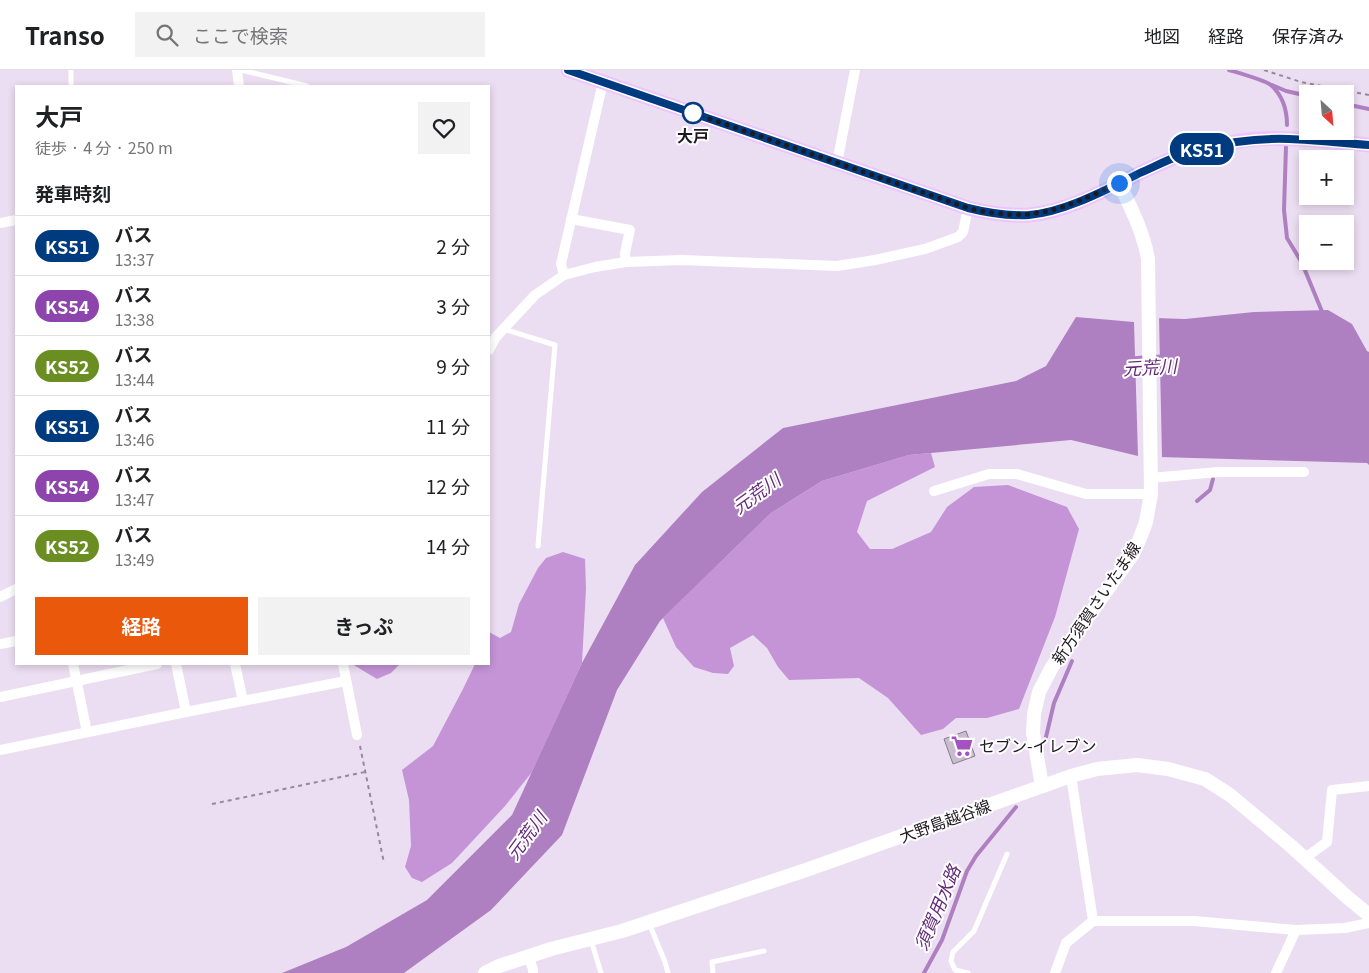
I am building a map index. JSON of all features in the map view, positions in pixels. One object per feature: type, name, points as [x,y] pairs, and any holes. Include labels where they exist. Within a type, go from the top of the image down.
[{"type":"main road","points":[[568,70],[968,208],[1010,215],[1030,215],[1051,211],[1074,203],[1166,161],[1197,150],[1227,144],[1257,139],[1289,139],[1369,145]]},
{"type":"main road","name":"新方須賀さいたま線","points":[[1042,786],[1033,733],[1034,714],[1040,692],[1052,667],[1133,554],[1146,522],[1151,494],[1148,259],[1139,225],[1119,183]]},
{"type":"main road","name":"大野島越谷線","points":[[485,973],[528,956],[622,931],[806,870],[1071,776],[1097,769],[1137,765],[1168,769],[1205,779],[1230,795],[1369,915]]},
{"type":"street","points":[[237,70],[239,85]]},
{"type":"street","points":[[837,163],[855,70]]},
{"type":"street","points":[[564,275],[561,264],[602,82]]},
{"type":"street","points":[[490,348],[496,333],[535,295],[564,275],[626,262],[682,260],[837,266],[866,262],[925,249],[958,237],[963,232],[968,208]]},
{"type":"street","points":[[571,219],[630,230],[625,253],[626,262]]},
{"type":"street","points":[[0,223],[15,220]]},
{"type":"street","points":[[1151,473],[1304,472]]},
{"type":"street","points":[[934,491],[989,474],[1016,474],[1086,494],[1151,494]]},
{"type":"street","points":[[0,597],[15,590]]},
{"type":"street","points":[[0,644],[15,640]]},
{"type":"street","points":[[73,665],[87,732]]},
{"type":"street","points":[[0,697],[152,665]]},
{"type":"street","points":[[176,665],[186,712]]},
{"type":"street","points":[[235,665],[243,701]]},
{"type":"street","points":[[343,665],[357,735]]},
{"type":"street","points":[[0,750],[346,681]]},
{"type":"street","points":[[1071,776],[1093,921]]},
{"type":"street","points":[[1305,858],[1327,842],[1332,790],[1369,786]]},
{"type":"street","points":[[1055,973],[1066,943],[1093,921],[1194,920],[1296,930],[1345,928],[1369,923]]},
{"type":"street","points":[[1276,973],[1296,930]]},
{"type":"street","points":[[528,956],[533,973]]},
{"type":"lane","points":[[71,70],[71,85]]},
{"type":"lane","points":[[241,70],[303,85]]},
{"type":"lane","points":[[496,333],[555,345],[538,546]]},
{"type":"lane","points":[[968,973],[955,970],[951,961],[953,952],[974,931],[1008,854]]},
{"type":"lane","points":[[649,922],[668,973]]},
{"type":"lane","points":[[591,939],[601,973]]},
{"type":"lane","points":[[713,973],[712,962],[764,951]]},
{"type":"path","points":[[1264,70],[1301,82],[1369,94]]},
{"type":"path","points":[[357,735],[384,863]]},
{"type":"path","points":[[212,804],[365,772]]},
{"type":"shaded area","points":[[931,453],[935,467],[867,501],[857,532],[870,549],[892,549],[931,532],[947,507],[974,487],[1008,485],[1067,507],[1079,529],[1055,617],[1019,709],[987,718],[956,718],[943,729],[921,735],[888,698],[859,678],[789,680],[778,667],[767,648],[753,635],[730,648],[734,666],[728,674],[713,673],[694,667],[676,647],[663,618],[771,513],[822,481],[909,455]]},
{"type":"shaded area","points":[[563,552],[585,559],[586,589],[582,663],[532,772],[505,806],[452,863],[422,882],[412,878],[405,867],[411,846],[409,800],[402,770],[433,746],[475,665],[490,665],[490,633],[500,638],[511,632],[519,604],[538,568],[546,558]]},
{"type":"shaded area","points":[[354,665],[399,665],[391,673],[377,679]]},
{"type":"water","points":[[1328,310],[1352,324],[1369,352],[1369,465],[1367,463],[1159,457],[1155,318],[1185,319],[1254,312]]},
{"type":"water","points":[[1076,317],[1134,322],[1138,456],[1071,440],[909,455],[822,481],[771,513],[660,621],[617,690],[562,835],[491,910],[404,973],[282,973],[346,947],[427,900],[512,815],[582,663],[635,565],[702,492],[783,428],[1016,381],[1046,366]]},
{"type":"pier","points":[[1154,316],[1159,316],[1162,459],[1157,458]]},
{"type":"building","points":[[966,731],[975,756],[953,764],[944,739]]},
{"type":"waterway","points":[[1229,70],[1271,85],[1284,103],[1287,125]]},
{"type":"waterway","points":[[1272,85],[1299,94]]},
{"type":"waterway","points":[[1354,106],[1369,109]]},
{"type":"waterway","points":[[1286,146],[1284,210],[1287,238],[1302,263],[1323,314]]},
{"type":"waterway","name":"元荒川","points":[[1106,370],[1153,365],[1171,366]]},
{"type":"waterway","name":"須賀用水路","points":[[1197,501],[1210,490],[1213,479]]},
{"type":"waterway","name":"須賀用水路","points":[[1046,737],[1054,703],[1072,661]]},
{"type":"waterway","name":"須賀用水路","points":[[924,973],[942,940],[967,871],[976,856],[1016,807]]},
{"type":"bus line","name":"KS51","points":[[568,70],[968,208],[1010,215],[1030,215],[1051,211],[1074,203],[1166,161],[1197,150],[1227,144],[1257,139],[1289,139],[1369,145]]},
{"type":"place","name":"大戸","points":[[693,113]]},
{"type":"place","name":"セブン-イレブン","points":[[962,746]]},
{"type":"route","points":[[693,113],[968,208],[989,213],[1030,215],[1051,211],[1119,183]]}]
